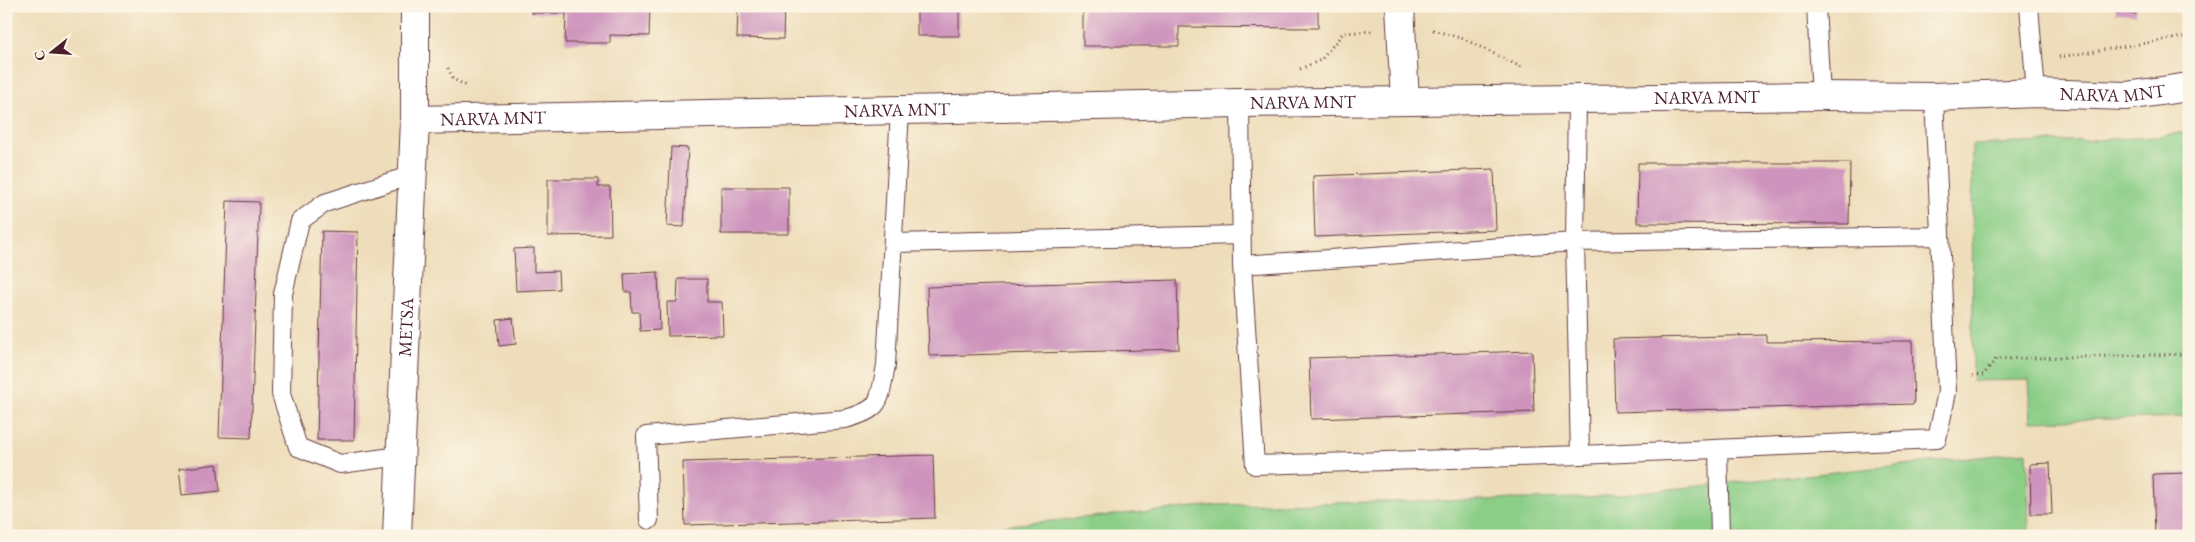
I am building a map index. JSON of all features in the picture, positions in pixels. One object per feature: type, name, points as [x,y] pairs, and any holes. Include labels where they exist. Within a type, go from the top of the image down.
[{"type":"street","name":"METSA","points":[[395,534],[415,120],[415,6]]},
{"type":"street","points":[[1401,18],[1405,101]]},
{"type":"street","name":"NARVA MNT","points":[[415,120],[1240,103],[1821,96],[1934,97],[2036,93],[2126,96],[2189,86]]},
{"type":"lane","points":[[1816,6],[1821,96]]},
{"type":"lane","points":[[2029,6],[2035,60],[2036,93]]},
{"type":"lane","points":[[1240,103],[1242,265],[1255,465],[1580,455],[1937,439],[1947,392],[1934,97]]},
{"type":"lane","points":[[1577,99],[1575,242],[1580,455]]},
{"type":"lane","points":[[649,520],[646,436],[845,418],[867,413],[880,401],[886,365],[900,110]]},
{"type":"lane","points":[[400,456],[340,464],[298,447],[281,394],[283,294],[300,221],[325,203],[412,175]]},
{"type":"lane","points":[[893,243],[1242,235]]},
{"type":"lane","points":[[1242,265],[1575,242],[1939,236]]},
{"type":"lane","points":[[1718,449],[1720,536]]},
{"type":"path","points":[[1291,69],[1301,69],[1321,60],[1343,33],[1401,18],[1429,29],[1464,39],[1524,69]]},
{"type":"path","points":[[2035,60],[2189,36]]},
{"type":"path","points":[[446,64],[453,79],[473,88]]},
{"type":"path","points":[[1946,378],[1983,375],[1996,359],[2189,354]]},
{"type":"green space","points":[[2189,131],[2189,417],[2031,421],[2029,380],[1973,381],[1972,145],[2158,137]]},
{"type":"green space","points":[[2027,452],[2029,536],[895,536],[1217,505],[1584,498]]},
{"type":"building","points":[[531,6],[650,6],[649,36],[610,35],[610,43],[565,43],[566,13],[531,13]]},
{"type":"building","points":[[738,6],[784,6],[783,39],[737,38]]},
{"type":"building","points":[[917,6],[959,6],[959,36],[917,36]]},
{"type":"building","points":[[1083,6],[1318,6],[1318,28],[1179,27],[1179,46],[1083,46]]},
{"type":"building","points":[[2116,6],[2137,6],[2136,14],[2116,13]]},
{"type":"building","points":[[671,147],[688,148],[684,227],[667,226]]},
{"type":"building","points":[[1638,163],[1850,163],[1849,224],[1637,223]]},
{"type":"building","points":[[1494,169],[1496,230],[1315,237],[1313,176]]},
{"type":"building","points":[[548,179],[598,179],[598,187],[610,187],[611,235],[548,236]]},
{"type":"building","points":[[721,187],[789,187],[789,234],[721,234]]},
{"type":"building","points":[[227,201],[259,202],[251,438],[219,437]]},
{"type":"building","points":[[322,231],[358,232],[354,440],[317,440]]},
{"type":"building","points":[[534,248],[534,272],[558,271],[559,289],[516,291],[514,249]]},
{"type":"building","points":[[658,272],[660,330],[640,331],[639,312],[632,312],[631,292],[625,292],[624,274]]},
{"type":"building","points":[[678,279],[707,279],[707,302],[722,302],[723,335],[668,336],[667,302],[677,302]]},
{"type":"building","points":[[1177,280],[1179,349],[929,356],[927,287]]},
{"type":"building","points":[[513,318],[516,344],[499,346],[497,320]]},
{"type":"building","points":[[1766,335],[1766,342],[1912,341],[1914,404],[1615,412],[1613,339]]},
{"type":"building","points":[[1532,351],[1534,412],[1311,419],[1309,358]]},
{"type":"building","points":[[933,455],[935,518],[685,525],[683,462]]},
{"type":"building","points":[[2050,463],[2052,514],[2031,514],[2030,464]]},
{"type":"building","points":[[217,464],[220,491],[182,495],[179,469]]},
{"type":"building","points":[[2189,473],[2189,536],[2155,536],[2153,474]]}]
